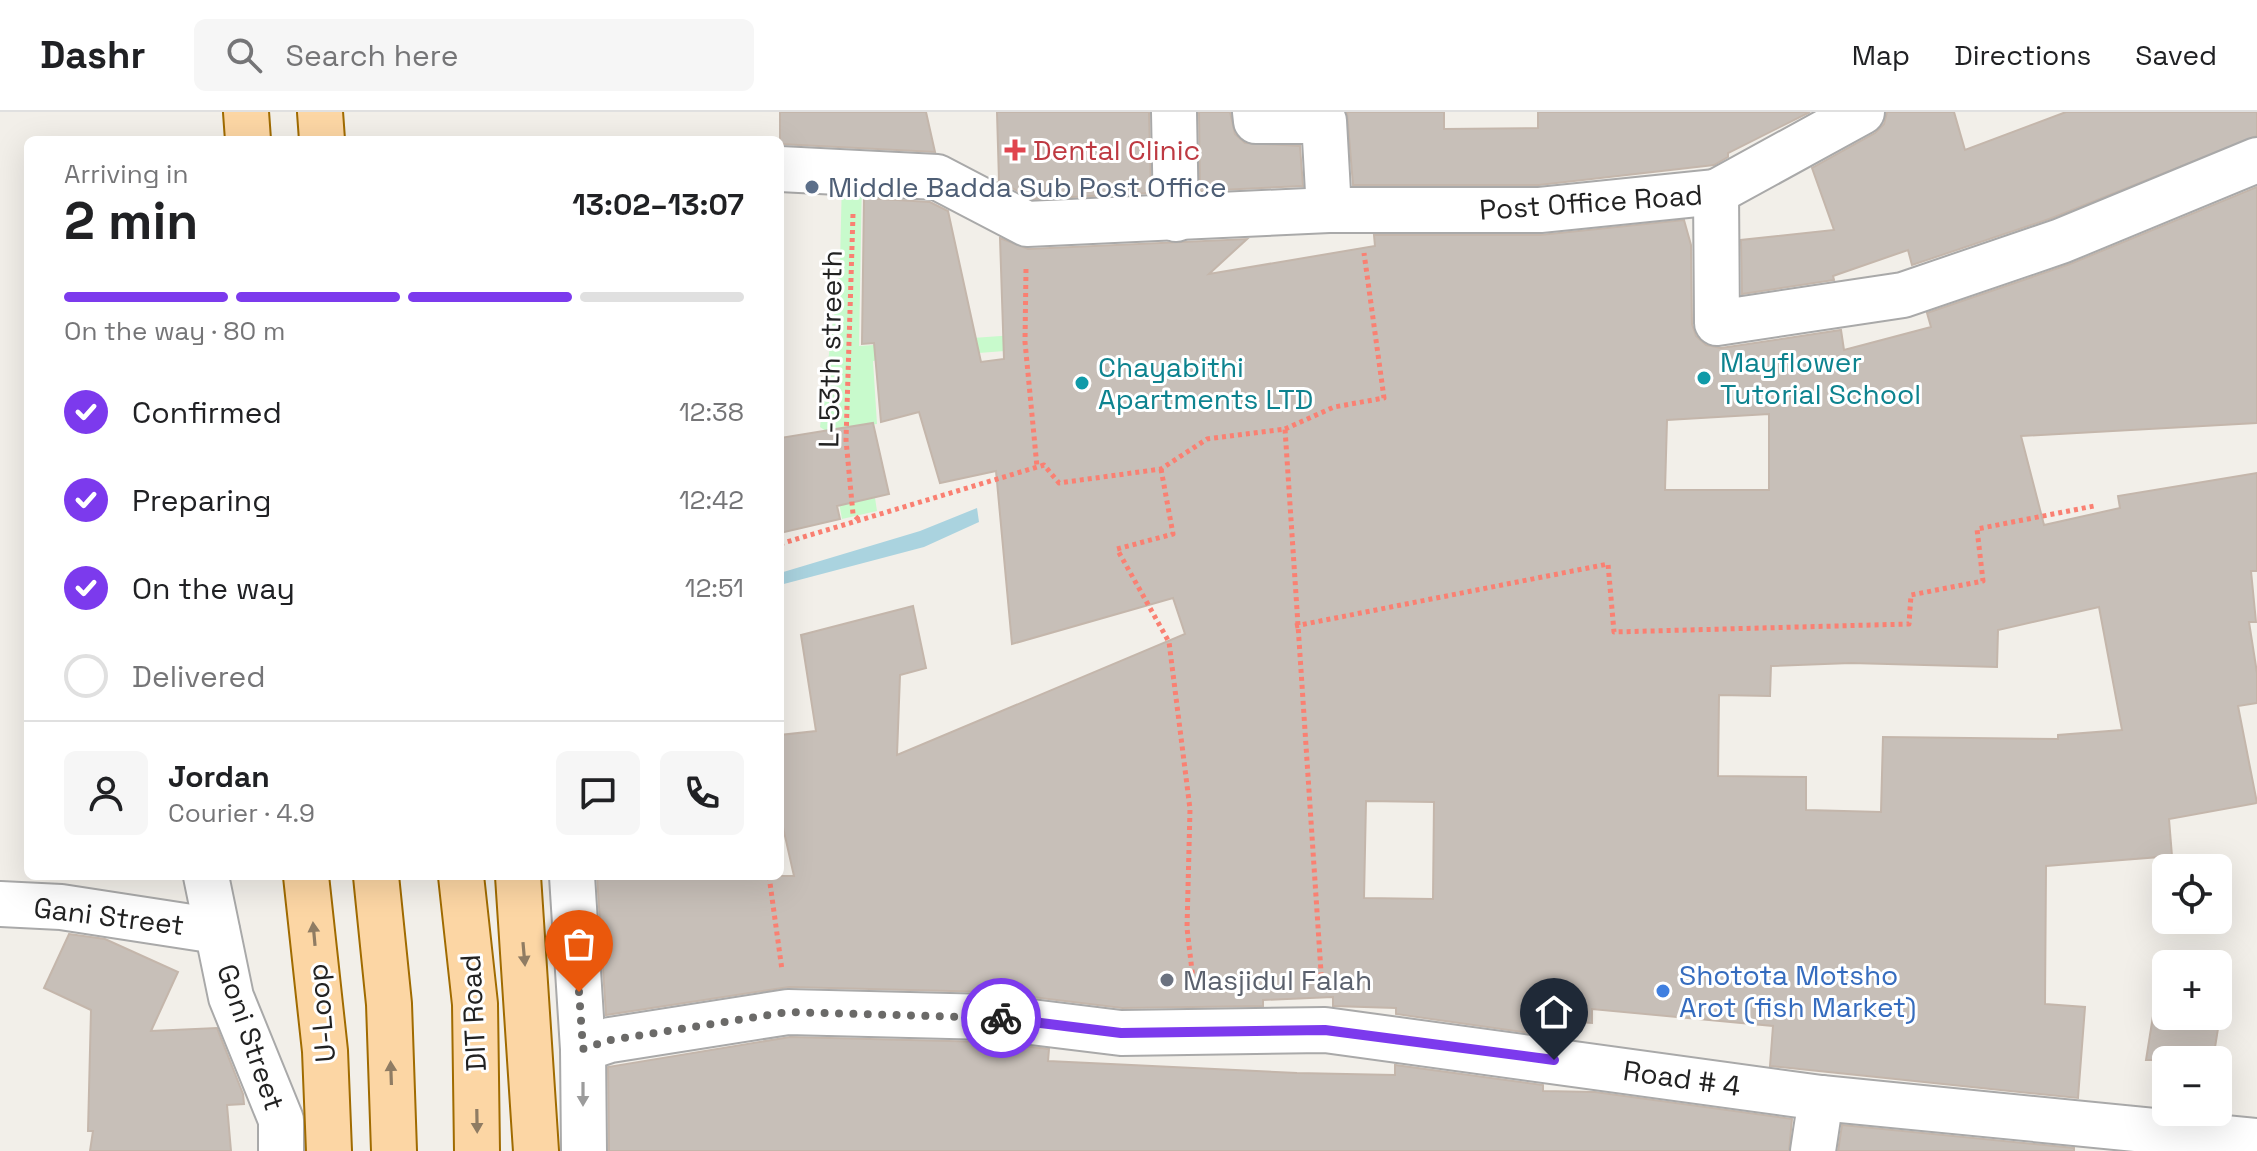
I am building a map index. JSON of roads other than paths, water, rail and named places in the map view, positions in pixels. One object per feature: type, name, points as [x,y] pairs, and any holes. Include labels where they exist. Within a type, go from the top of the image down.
[{"type":"main road","points":[[246,112],[248,136]]},
{"type":"main road","points":[[320,112],[322,136]]},
{"type":"main road","name":"U-Loop","points":[[306,880],[325,1051],[329,1151]]},
{"type":"main road","points":[[376,880],[388,991],[394,1151]]},
{"type":"main road","name":"DIT Road","points":[[461,880],[475,1004],[477,1151]]},
{"type":"main road","points":[[518,880],[536,1151]]},
{"type":"street","points":[[1174,112],[1176,219]]},
{"type":"street","points":[[1255,112],[1256,121],[1324,121],[1344,211]]},
{"type":"street","points":[[1716,192],[1862,112]]},
{"type":"street","name":"Post Office Road","points":[[784,169],[937,177],[1027,224],[1344,211],[1540,210],[1716,192],[1717,323],[1903,295],[2061,241],[2257,160]]},
{"type":"street","name":"Goni Street","points":[[207,880],[231,997],[281,1120],[281,1151]]},
{"type":"street","points":[[572,880],[583,1049],[584,1151]]},
{"type":"street","name":"Gani Street","points":[[0,904],[61,907],[217,931]]},
{"type":"street","name":"Road # 4","points":[[583,1049],[610,1040],[788,1012],[990,1017],[1121,1033],[1325,1030],[1821,1098],[2257,1141]]},
{"type":"street","points":[[1813,1151],[1821,1098]]},
{"type":"water","points":[[977,508],[979,522],[924,547],[784,584],[784,572],[920,531]]},
{"type":"place","name":"Dental Clinic","points":[[1015,150]]},
{"type":"place","name":"Middle Badda Sub Post Office","points":[[812,187]]},
{"type":"place","name":"Mayflower Tutorial School","points":[[1704,378]]},
{"type":"place","name":"Chayabithi Apartments LTD","points":[[1082,383]]},
{"type":"place","name":"Masjidul Falah","points":[[1167,980]]},
{"type":"place","name":"Shotota Motsho Arot (fish Market)","points":[[1663,991]]}]
